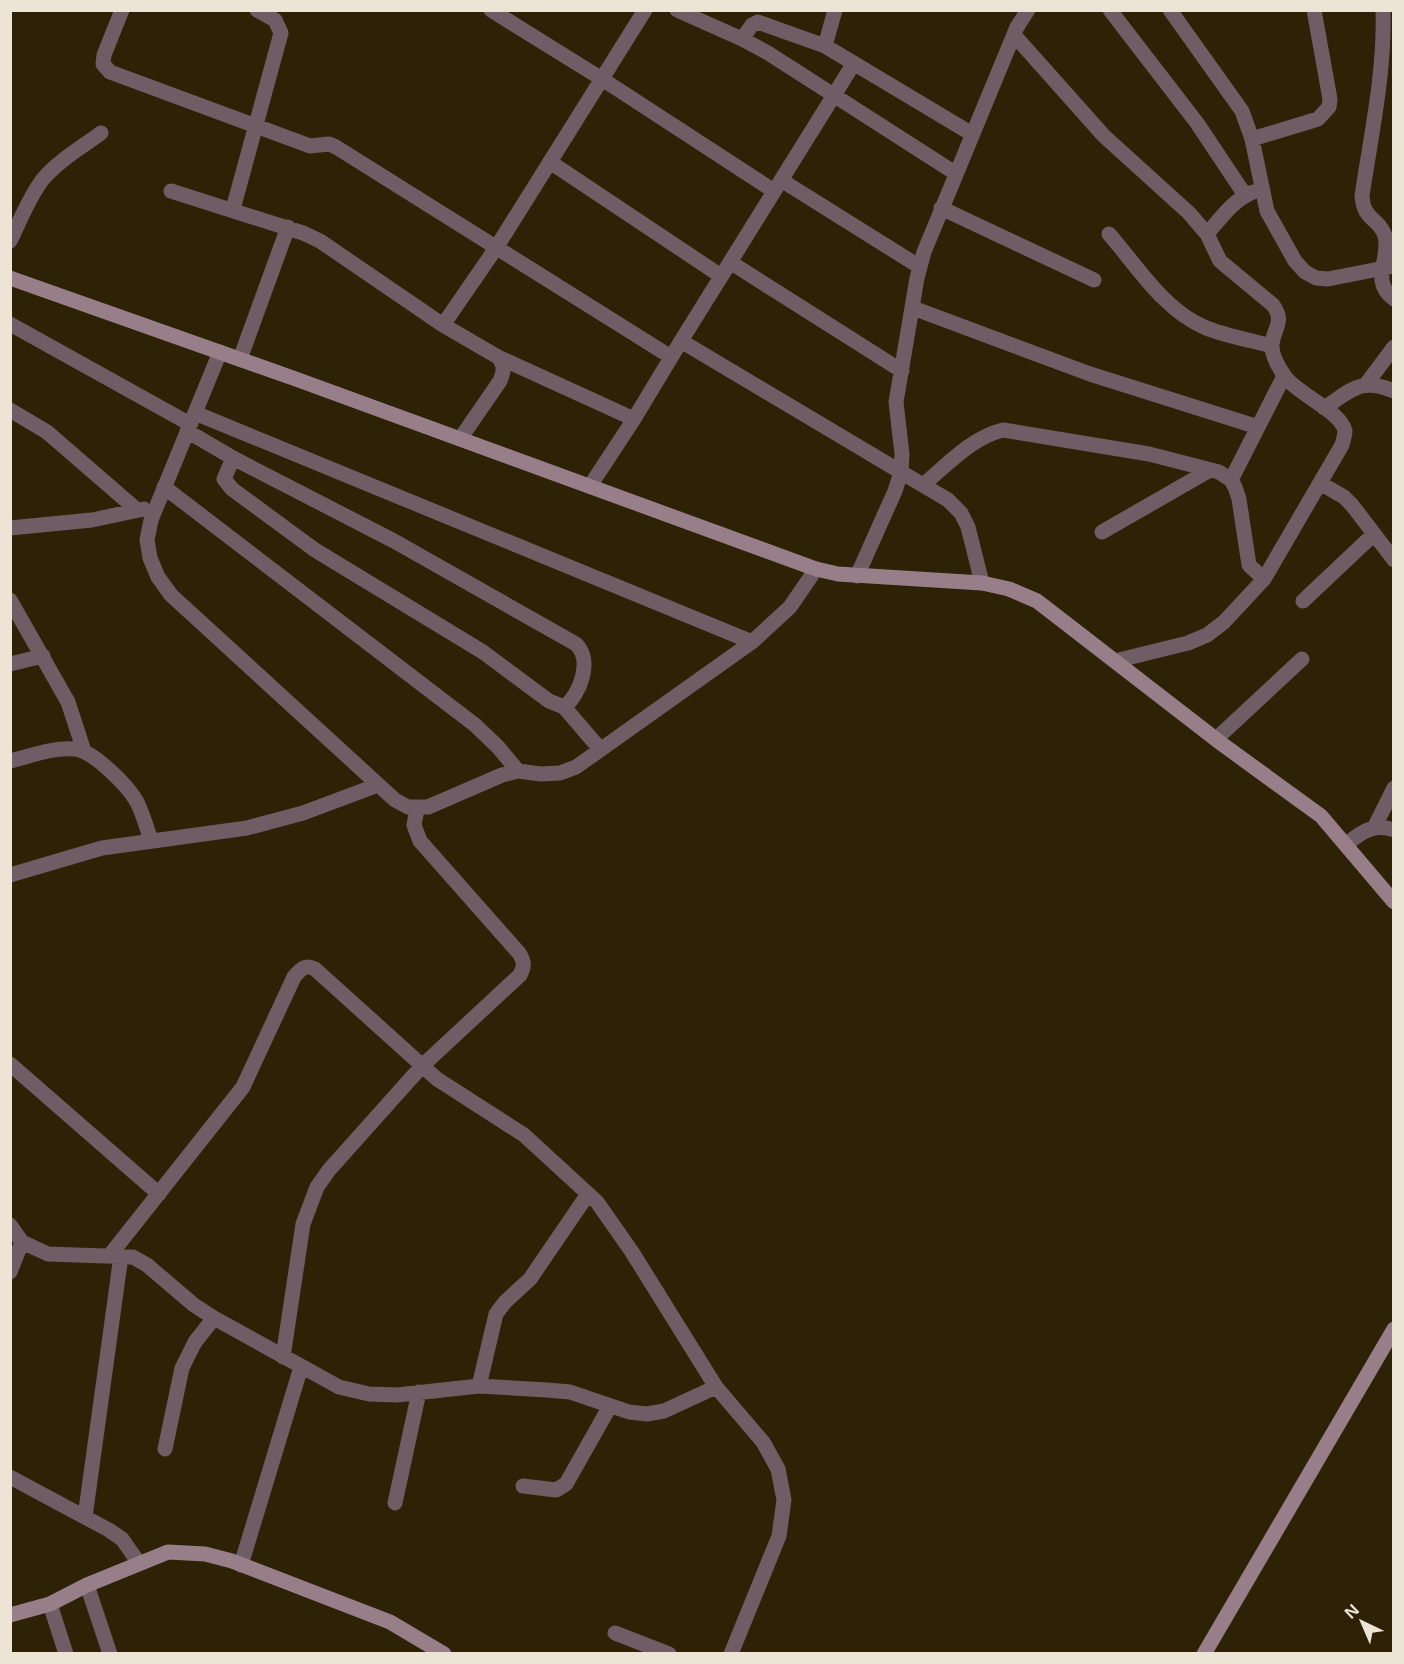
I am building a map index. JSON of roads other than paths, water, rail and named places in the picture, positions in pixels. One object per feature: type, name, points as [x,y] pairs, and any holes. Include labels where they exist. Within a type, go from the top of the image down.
[{"type":"street","points":[[122,10],[104,55],[103,64],[110,72],[310,146],[329,144],[336,147],[671,357]]},
{"type":"street","points":[[233,209],[281,33],[275,20],[257,10]]},
{"type":"street","points":[[491,10],[777,185],[920,267]]},
{"type":"street","points":[[443,325],[496,248],[645,10]]},
{"type":"street","points":[[677,10],[768,53],[955,173]]},
{"type":"street","points":[[825,45],[835,10]]},
{"type":"street","points":[[857,576],[900,472],[902,454],[896,402],[920,267],[955,173],[1014,34],[1028,10]]},
{"type":"street","points":[[1110,10],[1197,123],[1245,195]]},
{"type":"street","points":[[1170,10],[1242,111],[1252,139],[1267,211],[1295,261],[1305,272],[1316,279],[1328,279],[1388,266]]},
{"type":"street","points":[[1252,139],[1318,119],[1329,106],[1314,10]]},
{"type":"street","points":[[1383,10],[1384,40],[1381,68],[1362,196],[1367,214],[1380,226],[1385,236],[1388,266],[1381,280],[1386,293],[1394,299]]},
{"type":"street","points":[[742,39],[758,22],[825,45],[972,134]]},
{"type":"street","points":[[1014,34],[1104,136],[1189,213],[1207,234],[1220,261],[1273,305],[1278,312],[1279,319],[1272,346],[1284,376],[1298,391],[1340,422],[1345,432],[1342,445],[1264,579],[1241,605],[1207,635],[1188,643],[1114,661]]},
{"type":"street","points":[[590,486],[634,419],[854,63]]},
{"type":"street","points":[[10,242],[43,179],[101,133]]},
{"type":"street","points":[[550,162],[721,276]]},
{"type":"street","points":[[1207,234],[1231,206],[1245,195],[1261,189]]},
{"type":"street","points":[[171,191],[288,227],[320,241],[443,325],[498,357],[634,419]]},
{"type":"street","points":[[941,208],[1094,280]]},
{"type":"street","points":[[240,359],[288,227]]},
{"type":"street","points":[[1109,234],[1158,292],[1187,318],[1206,328],[1272,346]]},
{"type":"street","points":[[730,262],[902,371]]},
{"type":"street","points":[[10,278],[240,359],[816,569],[857,576],[982,583],[1009,589],[1036,601],[1321,816],[1394,902]]},
{"type":"street","points":[[913,308],[1090,374],[1258,427]]},
{"type":"street","points":[[10,324],[191,423],[752,642]]},
{"type":"street","points":[[681,341],[948,500],[961,513],[968,527],[982,583]]},
{"type":"street","points":[[1367,384],[1394,347]]},
{"type":"street","points":[[220,352],[156,508],[147,540],[150,558],[158,577],[171,595],[378,785],[395,800],[408,807],[435,805],[491,779],[518,771],[541,774],[560,773],[576,767],[752,642],[790,607],[816,569]]},
{"type":"street","points":[[460,439],[500,381],[504,364],[498,357]]},
{"type":"street","points":[[1231,480],[1284,376]]},
{"type":"street","points":[[1324,408],[1354,389],[1367,384],[1377,384],[1394,391]]},
{"type":"street","points":[[10,410],[55,438],[137,510]]},
{"type":"street","points":[[191,423],[233,458],[394,541],[576,644],[584,654],[585,661],[577,694],[564,707]]},
{"type":"street","points":[[923,485],[976,440],[1003,430],[1149,454],[1220,472],[1231,480],[1239,499],[1249,565],[1264,579]]},
{"type":"street","points":[[233,458],[224,479],[227,485],[315,550],[483,652],[549,701],[564,707],[600,749]]},
{"type":"street","points":[[1102,532],[1210,470]]},
{"type":"street","points":[[1320,483],[1344,497],[1394,560]]},
{"type":"street","points":[[164,487],[476,725],[518,771]]},
{"type":"street","points":[[10,528],[92,520],[156,508]]},
{"type":"street","points":[[1303,601],[1374,534]]},
{"type":"street","points":[[10,600],[68,702],[84,751]]},
{"type":"street","points":[[10,664],[43,656]]},
{"type":"street","points":[[1216,739],[1302,659]]},
{"type":"street","points":[[10,761],[73,749],[93,756],[136,799],[151,841]]},
{"type":"street","points":[[10,875],[102,848],[247,828],[378,785]]},
{"type":"street","points":[[1374,828],[1394,788]]},
{"type":"street","points":[[283,1357],[303,1224],[316,1187],[422,1066],[520,975],[524,968],[519,952],[420,841],[414,825],[417,808]]},
{"type":"street","points":[[1347,844],[1362,832],[1374,828],[1394,830]]},
{"type":"street","points":[[85,1517],[115,1255],[159,1194],[243,1087],[294,977],[304,967],[310,966],[450,1089],[524,1135],[588,1194],[613,1223],[716,1388],[763,1442],[778,1469],[784,1500],[779,1536],[731,1653]]},
{"type":"street","points":[[10,1064],[159,1194]]},
{"type":"street","points":[[479,1386],[496,1314],[505,1302],[530,1279],[588,1194]]},
{"type":"street","points":[[10,1225],[22,1242],[48,1254],[133,1257],[147,1265],[194,1305],[214,1318],[339,1388],[369,1394],[397,1395],[479,1386],[570,1392],[629,1412],[647,1414],[664,1411],[716,1388]]},
{"type":"street","points":[[10,1272],[22,1242]]},
{"type":"street","points":[[165,1449],[182,1368],[195,1342],[214,1318]]},
{"type":"street","points":[[1204,1653],[1394,1329]]},
{"type":"street","points":[[241,1564],[301,1367]]},
{"type":"street","points":[[396,1503],[419,1392]]},
{"type":"street","points":[[523,1486],[556,1490],[566,1484],[610,1406]]},
{"type":"street","points":[[10,1478],[122,1539],[139,1563]]},
{"type":"street","points":[[10,1615],[50,1604],[87,1585],[168,1552],[206,1554],[241,1564],[390,1622],[444,1653]]},
{"type":"street","points":[[87,1585],[111,1653]]},
{"type":"street","points":[[50,1604],[66,1653]]},
{"type":"street","points":[[615,1633],[669,1653]]}]
